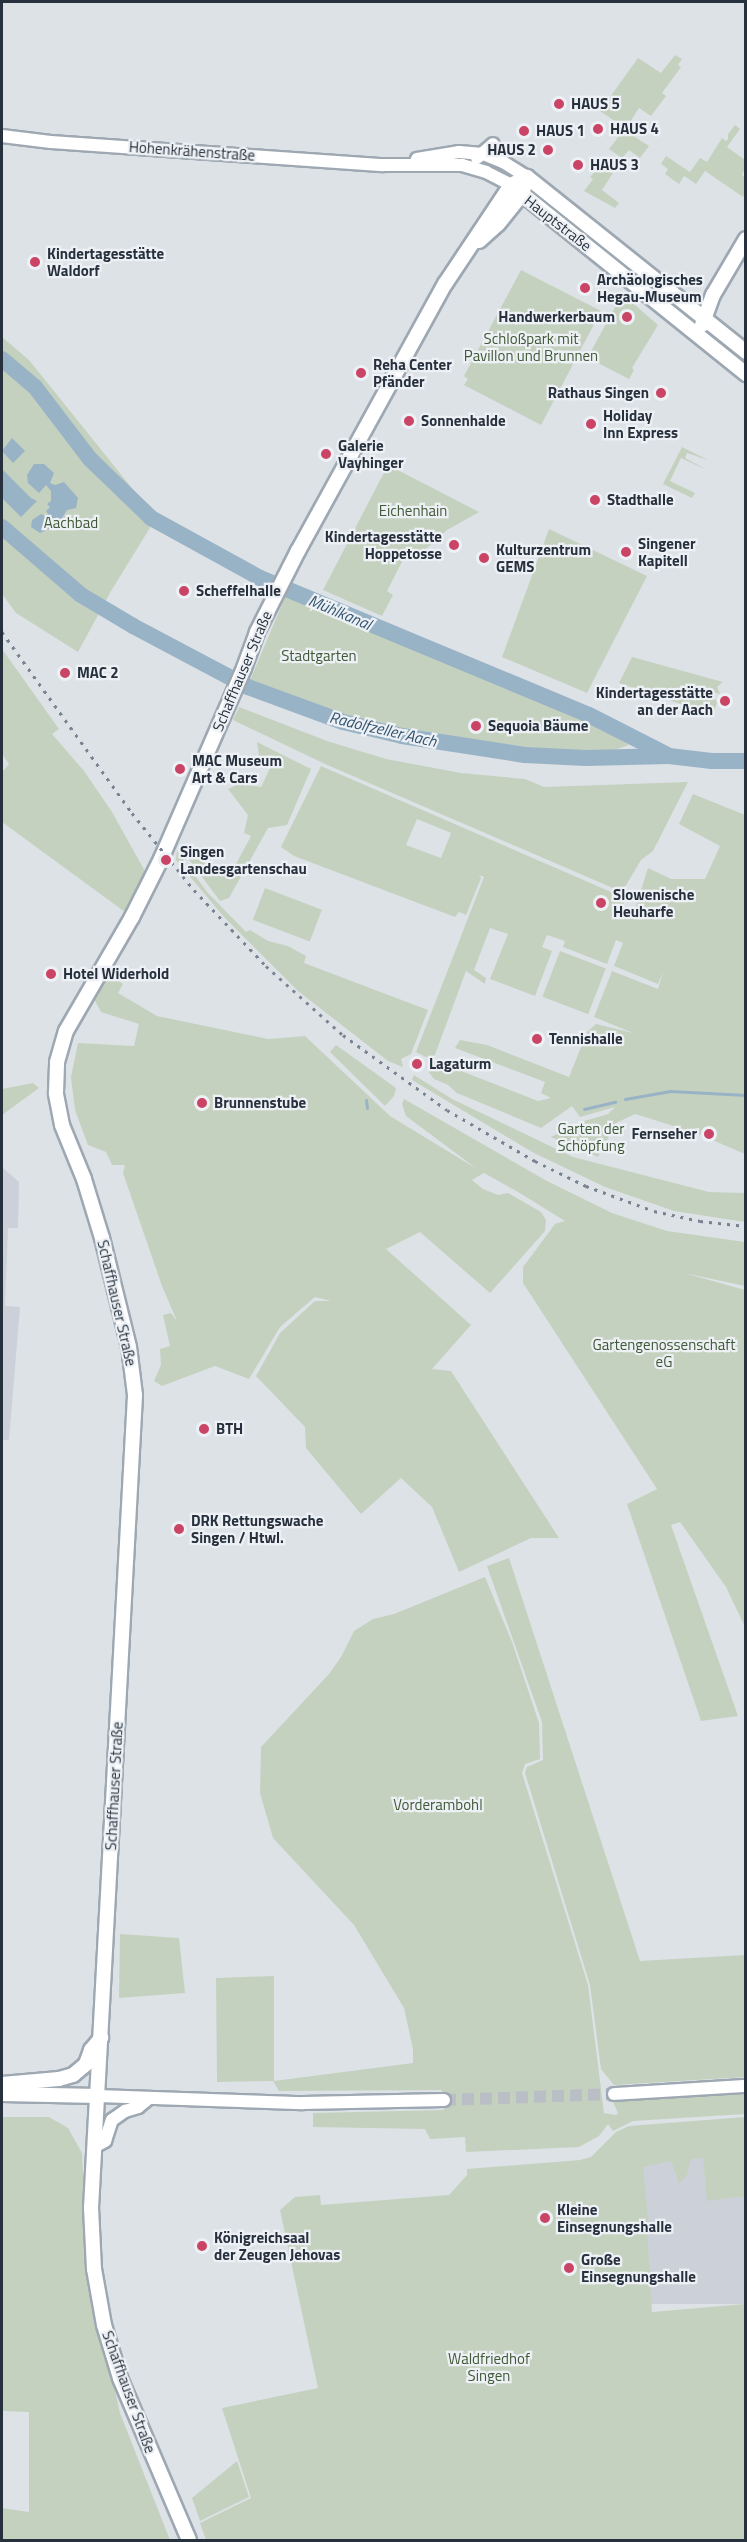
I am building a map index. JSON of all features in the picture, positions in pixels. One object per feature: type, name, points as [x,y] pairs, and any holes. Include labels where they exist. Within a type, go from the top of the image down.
[{"type":"main road","name":"Hohenkrähenstraße","points":[[2,136],[51,142],[383,165],[462,165],[486,172],[516,190]]},
{"type":"main road","points":[[462,165],[483,154],[493,144]]},
{"type":"main road","name":"Hohenkrähenstraße","points":[[383,165],[459,152],[483,154],[503,162],[527,177]]},
{"type":"main road","name":"Schaffhauser Straße","points":[[189,2541],[128,2398],[104,2325],[92,2239],[94,2147],[135,1395],[129,1347],[117,1297],[84,1179],[62,1125],[55,1077],[63,1037],[147,890],[244,668],[257,632],[276,595],[421,324],[461,260],[527,177]]},
{"type":"main road","name":"Hauptstraße","points":[[527,177],[746,352]]},
{"type":"main road","name":"Hauptstraße","points":[[516,190],[746,374]]},
{"type":"main road","points":[[699,336],[713,295],[746,239]]},
{"type":"main road","points":[[685,301],[699,300],[713,295]]},
{"type":"main road","points":[[2,2084],[59,2079],[73,2075],[86,2064],[91,2050],[101,2038]]},
{"type":"main road","points":[[614,2094],[746,2086]]},
{"type":"main road","points":[[2,2094],[303,2103],[444,2100]]},
{"type":"main road","points":[[94,2147],[105,2141],[109,2126],[117,2116],[138,2107],[148,2099]]},
{"type":"shaded area","points":[[2,1167],[19,1182],[18,1228],[8,1228],[5,1306],[20,1307],[9,1440],[2,1440]]},
{"type":"shaded area","points":[[642,2156],[745,2156],[745,2304],[642,2304]]},
{"type":"green space","points":[[675,55],[682,59],[678,65],[681,67],[662,93],[666,96],[651,116],[639,108],[630,122],[638,128],[632,135],[649,146],[640,158],[629,150],[622,158],[609,149],[625,128],[600,111],[638,58],[661,73]]},
{"type":"green space","points":[[735,125],[740,129],[727,147],[745,160],[742,175],[746,178],[743,197],[705,171],[696,184],[684,176],[679,184],[665,174],[668,169],[661,164],[666,156],[690,172],[700,158],[707,162],[722,138],[726,141],[728,139],[728,134]]},
{"type":"green space","points":[[599,167],[613,173],[602,190],[619,203],[615,208],[584,191],[593,179],[590,177]]},
{"type":"green space","name":"Schloßpark mit Pavillon und Brunnen","points":[[521,270],[601,311],[541,425],[464,385],[468,379],[464,376]]},
{"type":"green space","points":[[628,299],[658,325],[632,368],[634,370],[629,379],[592,360],[590,353],[619,300]]},
{"type":"green space","name":"Aachbad","points":[[2,337],[29,360],[156,518],[111,591],[78,652],[16,613],[2,594]]},
{"type":"green space","points":[[682,447],[708,460],[687,453],[685,458],[709,471],[681,458],[670,481],[695,493],[692,498],[663,484]]},
{"type":"green space","name":"Eichenhain","points":[[388,465],[479,512],[447,530],[419,555],[406,554],[387,591],[393,595],[382,616],[323,590]]},
{"type":"green space","points":[[549,529],[647,576],[587,693],[502,657]]},
{"type":"green space","name":"Stadtgarten","points":[[289,588],[468,667],[589,716],[629,745],[582,761],[435,733],[343,719],[248,685]]},
{"type":"green space","points":[[2,649],[59,729],[52,734],[84,771],[112,812],[146,873],[125,912],[2,822],[2,772],[9,764],[2,754]]},
{"type":"green space","points":[[632,657],[723,682],[717,687],[720,694],[709,691],[717,702],[713,715],[619,683]]},
{"type":"green space","points":[[239,707],[327,741],[386,759],[461,773],[525,779],[544,787],[688,782],[653,851],[641,860],[622,892],[325,764],[237,722],[233,720]]},
{"type":"green space","points":[[257,742],[311,769],[287,825],[268,828],[229,898],[220,901],[179,846],[185,845],[218,876],[236,864],[251,836],[244,833],[248,815],[228,789],[239,784],[261,787],[272,764],[259,756]]},
{"type":"green space","name":"Garten der Schöpfung","points":[[321,766],[625,898],[623,909],[635,909],[648,868],[671,879],[705,879],[720,846],[679,824],[693,794],[745,815],[745,1154],[696,1133],[635,1114],[616,1123],[598,1157],[551,1137],[581,1122],[608,1114],[615,1107],[580,1117],[572,1106],[541,1128],[457,1093],[448,1085],[434,1079],[428,1071],[432,1060],[416,1052],[484,877],[479,875],[481,878],[466,915],[459,912],[455,917],[294,856],[281,847]],"holes":[[[417,819],[451,833],[441,858],[406,845]],[[490,928],[508,934],[490,979],[535,996],[552,951],[542,947],[547,935],[565,941],[563,947],[607,964],[616,940],[623,943],[614,966],[658,984],[663,972],[658,989],[612,971],[594,1017],[633,1033],[596,1024],[587,1032],[569,1077],[487,1045],[460,1040],[455,1048],[545,1082],[541,1093],[551,1098],[538,1101],[433,1060],[466,971],[485,984],[486,978],[474,970]]]},
{"type":"green space","points":[[177,851],[207,892],[246,932],[250,930],[268,941],[288,946],[306,956],[304,963],[428,1010],[411,1054],[401,1059],[403,1067],[388,1061],[298,991],[224,917],[176,860]]},
{"type":"green space","points":[[265,888],[322,910],[310,942],[253,920]]},
{"type":"green space","points":[[560,951],[606,969],[588,1014],[542,997]]},
{"type":"green space","name":"Gartengenossenschaft eG","points":[[108,973],[123,984],[118,993],[157,1016],[268,1039],[305,1036],[390,1116],[477,1169],[406,1116],[402,1104],[404,1099],[547,1181],[612,1213],[667,1231],[745,1242],[745,1286],[684,1273],[745,1290],[745,1627],[726,1587],[680,1522],[671,1525],[738,1716],[701,1721],[627,1504],[657,1489],[523,1283],[523,1267],[555,1224],[565,1221],[518,1192],[484,1173],[472,1180],[483,1189],[498,1195],[508,1193],[541,1212],[546,1220],[545,1231],[490,1293],[420,1232],[386,1249],[471,1325],[432,1369],[451,1371],[559,1538],[531,1538],[459,1572],[432,1507],[401,1478],[361,1514],[306,1448],[305,1427],[256,1376],[280,1333],[315,1301],[331,1301],[315,1297],[280,1327],[249,1379],[215,1366],[162,1386],[154,1381],[161,1365],[160,1349],[170,1346],[163,1315],[171,1313],[177,1321],[162,1286],[123,1173],[125,1165],[112,1165],[106,1152],[88,1145],[75,1110],[71,1077],[78,1043],[134,1046],[139,1024],[101,1012],[93,997]]},
{"type":"green space","points":[[336,1045],[396,1088],[394,1096],[385,1106],[330,1052]]},
{"type":"green space","points":[[414,1075],[452,1099],[573,1157],[709,1192],[745,1193],[745,1222],[674,1211],[605,1187],[534,1153],[412,1080]]},
{"type":"green space","points":[[33,1083],[39,1088],[2,1115],[2,1089]]},
{"type":"green space","points":[[509,1558],[640,1961],[745,1955],[745,2077],[614,2085],[601,2069],[590,1985],[525,1773],[527,1767],[543,1760],[542,1722],[487,1566]]},
{"type":"green space","name":"Vorderambohl","points":[[485,1577],[512,1642],[539,1723],[540,1759],[525,1764],[522,1773],[588,1985],[604,2113],[616,2115],[618,2113],[613,2102],[734,2092],[735,2095],[745,2093],[745,2114],[633,2121],[613,2131],[608,2124],[599,2136],[579,2147],[466,2152],[465,2137],[430,2139],[425,2129],[313,2127],[313,2113],[444,2110],[442,2090],[279,2091],[273,2081],[217,2082],[216,1978],[274,1976],[274,2081],[413,2063],[413,2049],[404,2008],[354,1925],[273,1838],[260,1793],[261,1747],[329,1674],[341,1657],[354,1631],[373,1619],[394,1614]]},
{"type":"green space","points":[[120,1934],[179,1938],[185,1993],[119,1998]]},
{"type":"green space","points":[[2,2117],[49,2117],[68,2128],[82,2153],[86,2231],[96,2303],[120,2413],[170,2540],[2,2540],[2,2508],[29,2512],[29,2412],[2,2411]]},
{"type":"green space","name":"Waldfriedhof Singen","points":[[745,2117],[745,2196],[707,2201],[703,2158],[691,2159],[687,2175],[679,2184],[671,2161],[643,2167],[649,2228],[647,2229],[652,2312],[745,2304],[745,2540],[206,2540],[200,2523],[251,2498],[222,2408],[318,2388],[280,2210],[295,2197],[320,2195],[321,2205],[449,2195],[467,2175],[467,2169],[580,2160],[591,2157],[616,2132],[629,2126]]},
{"type":"green space","points":[[237,2461],[249,2497],[200,2521],[192,2498]]},
{"type":"water","points":[[12,438],[25,451],[13,463],[2,451]]},
{"type":"water","points":[[34,464],[44,464],[54,473],[50,483],[55,485],[64,482],[78,498],[76,508],[67,510],[59,523],[50,525],[49,529],[40,533],[31,527],[32,520],[41,514],[45,516],[48,514],[46,511],[50,507],[47,504],[51,501],[51,491],[46,485],[39,493],[28,483],[27,475]]},
{"type":"water","points":[[2,469],[31,498],[37,501],[21,517],[2,498]]},
{"type":"waterway","name":"Mühlkanal","points":[[2,359],[35,387],[90,459],[151,518],[260,578],[589,715],[668,755]]},
{"type":"waterway","name":"Radolfzeller Aach","points":[[2,527],[81,595],[133,626],[248,687],[343,722],[402,736],[525,755],[586,758],[669,756],[712,761],[746,761]]},
{"type":"waterway","points":[[625,1099],[670,1091],[746,1095]]},
{"type":"waterway","points":[[366,1100],[367,1108]]},
{"type":"waterway","points":[[584,1109],[615,1102]]},
{"type":"tunnel","points":[[444,2100],[614,2094]]},
{"type":"railway","points":[[2,632],[132,813],[194,890],[266,966],[343,1035],[447,1110],[535,1161],[586,1186],[654,1211],[700,1221],[746,1226]]},
{"type":"place","name":"HAUS 5","points":[[559,104]]},
{"type":"place","name":"HAUS 4","points":[[598,129]]},
{"type":"place","name":"HAUS 1","points":[[524,131]]},
{"type":"place","name":"HAUS 2","points":[[548,150]]},
{"type":"place","name":"HAUS 3","points":[[578,165]]},
{"type":"place","name":"Kindertagesstätte Waldorf","points":[[35,262]]},
{"type":"place","name":"Archäologisches Hegau-Museum","points":[[585,288]]},
{"type":"place","name":"Handwerkerbaum","points":[[627,317]]},
{"type":"place","name":"Reha Center Pfänder","points":[[361,373]]},
{"type":"place","name":"Rathaus Singen","points":[[661,393]]},
{"type":"place","name":"Sonnenhalde","points":[[409,421]]},
{"type":"place","name":"Holiday Inn Express","points":[[591,424]]},
{"type":"place","name":"Galerie Vayhinger","points":[[326,454]]},
{"type":"place","name":"Stadthalle","points":[[595,500]]},
{"type":"place","name":"Kindertagesstätte Hoppetosse","points":[[454,545]]},
{"type":"place","name":"Singener Kapitell","points":[[626,552]]},
{"type":"place","name":"Kulturzentrum GEMS","points":[[484,558]]},
{"type":"place","name":"Scheffelhalle","points":[[184,591]]},
{"type":"place","name":"MAC 2","points":[[65,673]]},
{"type":"place","name":"Kindertagesstätte an der Aach","points":[[725,701]]},
{"type":"place","name":"Sequoia Bäume","points":[[476,726]]},
{"type":"place","name":"MAC Museum Art & Cars","points":[[180,769]]},
{"type":"place","name":"Singen Landesgartenschau","points":[[166,860]]},
{"type":"place","name":"Slowenische Heuharfe","points":[[601,903]]},
{"type":"place","name":"Hotel Widerhold","points":[[51,974]]},
{"type":"place","name":"Tennishalle","points":[[537,1039]]},
{"type":"place","name":"Lagaturm","points":[[417,1064]]},
{"type":"place","name":"Brunnenstube","points":[[202,1103]]},
{"type":"place","name":"Fernseher","points":[[709,1134]]},
{"type":"place","name":"BTH","points":[[204,1429]]},
{"type":"place","name":"DRK Rettungswache Singen / Htwl.","points":[[179,1529]]},
{"type":"place","name":"Kleine Einsegnungshalle","points":[[545,2218]]},
{"type":"place","name":"Königreichsaal der Zeugen Jehovas","points":[[202,2246]]},
{"type":"place","name":"Große Einsegnungshalle","points":[[569,2268]]}]
